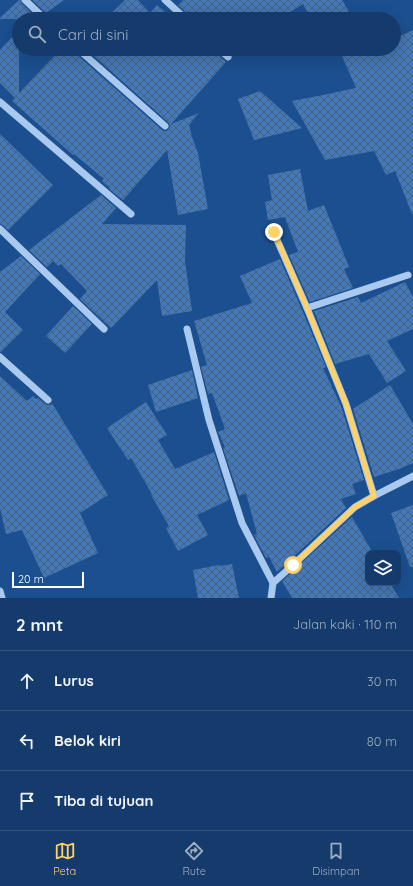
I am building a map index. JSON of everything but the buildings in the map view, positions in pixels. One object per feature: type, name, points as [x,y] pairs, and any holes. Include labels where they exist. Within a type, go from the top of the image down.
[{"type":"street","points":[[24,0],[37,12]]},
{"type":"street","points":[[165,0],[178,12]]},
{"type":"street","points":[[86,56],[165,126]]},
{"type":"street","points":[[2,107],[131,214]]},
{"type":"street","points":[[0,229],[104,329]]},
{"type":"street","points":[[274,232],[346,404],[374,496]]},
{"type":"street","points":[[307,308],[408,275]]},
{"type":"street","points":[[187,329],[209,420],[242,523],[273,583],[271,598]]},
{"type":"street","points":[[0,357],[48,400]]},
{"type":"street","points":[[273,583],[355,507],[413,476]]},
{"type":"street","points":[[0,591],[2,598]]},
{"type":"route","points":[[274,232],[346,404],[374,496],[355,507],[293,565]]}]
